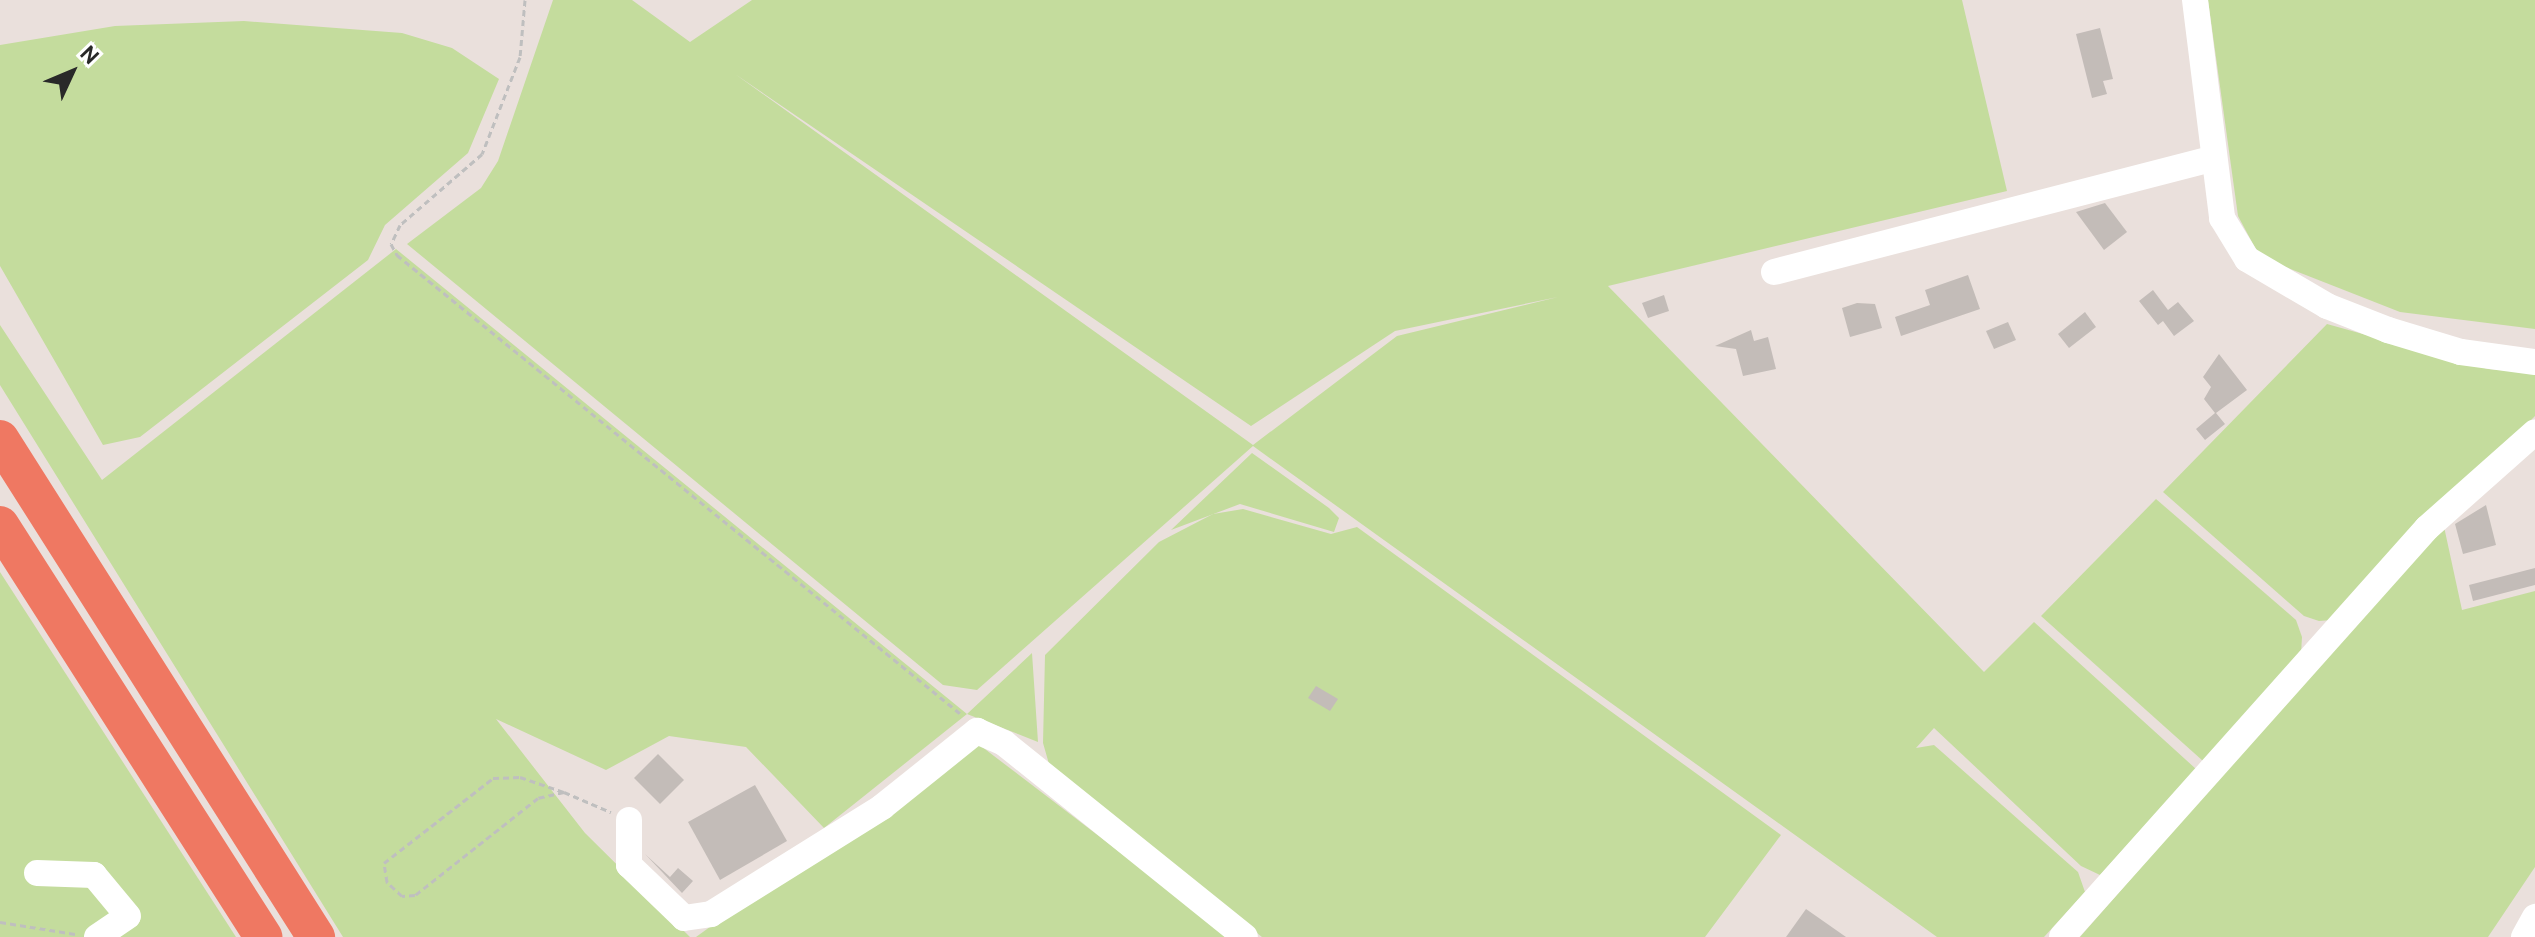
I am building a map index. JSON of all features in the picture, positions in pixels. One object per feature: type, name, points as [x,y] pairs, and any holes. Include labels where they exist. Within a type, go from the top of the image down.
[{"type":"highway","points":[[0,439],[316,937]]},
{"type":"highway","points":[[0,525],[263,937]]},
{"type":"street","points":[[2195,0],[2212,159],[2222,218],[2247,259],[2327,306],[2388,330],[2461,352],[2535,362]]},
{"type":"street","points":[[1774,272],[2212,159]]},
{"type":"street","points":[[2062,937],[2427,528],[2535,432]]},
{"type":"street","points":[[629,820],[629,865],[684,918],[711,914],[882,807],[964,737],[989,733],[1245,937]]},
{"type":"street","points":[[37,873],[94,875],[122,927],[97,937]]},
{"type":"street","points":[[2524,937],[2535,917]]},
{"type":"path","points":[[525,0],[520,57],[482,154],[400,225],[391,244],[397,255],[989,733]]},
{"type":"path","points":[[564,792],[538,798],[415,895],[402,896],[387,882],[384,863],[493,778],[520,777],[564,792],[629,820]]},
{"type":"path","points":[[0,922],[79,937]]},
{"type":"green space","points":[[553,0],[632,0],[690,42],[752,0],[1962,0],[2007,191],[1608,286],[1984,672],[2034,622],[2196,769],[2100,875],[2081,866],[1934,728],[1916,748],[1934,745],[2078,872],[2085,892],[2044,937],[1937,937],[1253,446],[977,690],[943,685],[407,244],[481,188],[498,161]],"holes":[[[735,74],[1251,426],[1395,331],[1558,297],[1397,336],[1253,445]]]},
{"type":"green space","points":[[2208,0],[2535,0],[2535,329],[2400,312],[2260,257],[2238,216]]},
{"type":"green space","points":[[244,21],[402,33],[452,48],[499,79],[468,153],[385,225],[368,260],[140,437],[103,445],[0,266],[0,45],[115,26]]},
{"type":"green space","points":[[396,249],[967,714],[824,828],[746,747],[669,736],[606,770],[496,719],[585,833],[690,937],[343,937],[0,385],[0,325],[102,480]]},
{"type":"green space","points":[[2327,324],[2488,369],[2535,373],[2535,416],[2332,620],[2319,621],[2304,616],[2163,492]]},
{"type":"green space","points":[[1252,453],[1329,508],[1339,518],[1334,532],[1240,504],[1171,530]]},
{"type":"green space","points":[[2156,499],[2296,620],[2302,637],[2301,654],[2203,761],[2041,616]]},
{"type":"green space","points":[[1243,509],[1331,534],[1357,527],[1781,835],[1705,937],[1262,937],[1051,771],[1043,743],[1045,655],[1159,542],[1213,514]]},
{"type":"green space","points":[[2443,522],[2462,610],[2535,591],[2535,867],[2488,937],[2080,937]]},
{"type":"green space","points":[[0,572],[236,937],[0,937]]},
{"type":"green space","points":[[1032,653],[1038,742],[967,714]]},
{"type":"green space","points":[[977,743],[1231,937],[696,937],[732,911]]},
{"type":"building","points":[[2100,28],[2113,79],[2103,81],[2107,94],[2092,98],[2076,34]]},
{"type":"building","points":[[2105,203],[2127,232],[2104,250],[2076,212]]},
{"type":"building","points":[[1968,275],[1980,309],[1901,336],[1895,317],[1930,305],[1925,290]]},
{"type":"building","points":[[2153,290],[2168,310],[2178,302],[2194,321],[2174,336],[2163,321],[2158,325],[2139,301]]},
{"type":"building","points":[[1664,295],[1669,311],[1648,318],[1642,303]]},
{"type":"building","points":[[1857,303],[1875,304],[1882,328],[1850,337],[1842,308]]},
{"type":"building","points":[[2085,312],[2096,327],[2069,348],[2058,334]]},
{"type":"building","points":[[2008,322],[2016,340],[1994,349],[1986,331]]},
{"type":"building","points":[[1751,330],[1754,341],[1768,337],[1776,369],[1743,376],[1736,349],[1715,346]]},
{"type":"building","points":[[2219,354],[2247,390],[2216,413],[2225,424],[2205,440],[2196,429],[2215,413],[2204,399],[2211,387],[2203,377]]},
{"type":"building","points":[[2486,505],[2496,545],[2463,554],[2455,524]]},
{"type":"building","points":[[2535,568],[2535,585],[2473,601],[2469,585]]},
{"type":"building","points":[[1316,686],[1338,699],[1330,711],[1308,698]]},
{"type":"building","points":[[658,754],[684,780],[660,804],[634,778]]},
{"type":"building","points":[[755,785],[787,841],[720,880],[688,822]]},
{"type":"building","points":[[645,854],[670,877],[678,868],[693,881],[682,893]]},
{"type":"building","points":[[1806,909],[1846,937],[1786,937]]}]
